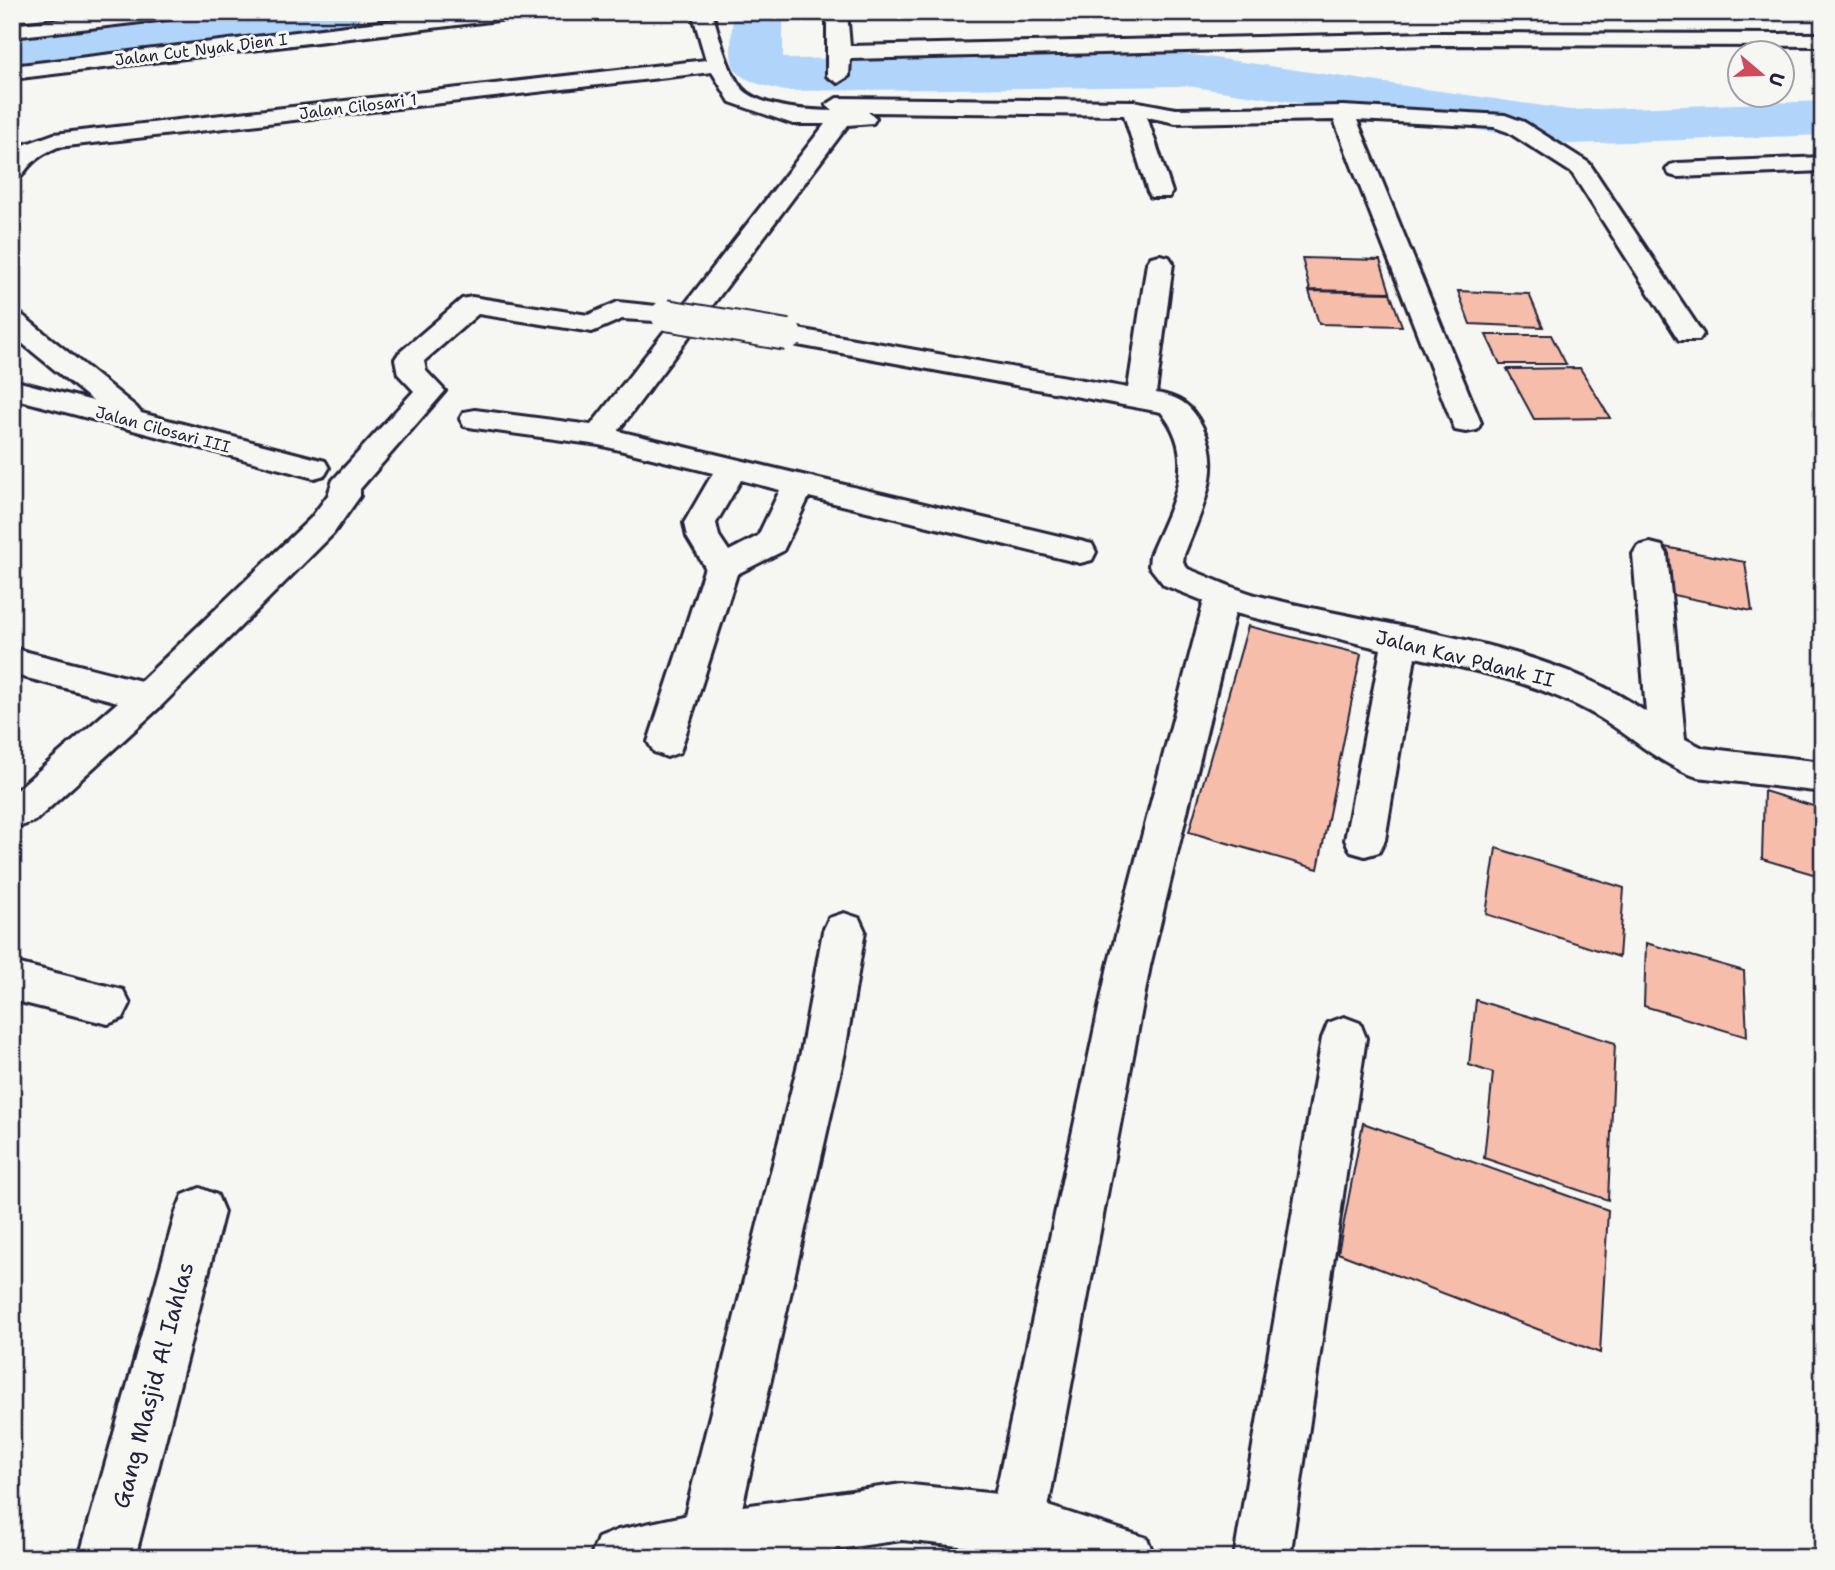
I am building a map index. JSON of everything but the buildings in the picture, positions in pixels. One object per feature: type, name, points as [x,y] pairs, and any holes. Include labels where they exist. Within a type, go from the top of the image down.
[{"type":"street","points":[[12,31],[176,12]]},
{"type":"street","name":"Jalan Cut Nyak Dien I","points":[[12,73],[515,12]]},
{"type":"street","points":[[702,12],[718,65],[738,97],[747,103],[793,117],[813,119],[838,108],[1136,119],[1343,113],[1497,120],[1516,127],[1581,168],[1689,334]]},
{"type":"street","points":[[598,436],[838,108],[840,54],[836,12]]},
{"type":"street","points":[[1419,21],[1432,39]]},
{"type":"street","points":[[840,54],[1432,39],[1606,40],[1674,51],[1823,40]]},
{"type":"street","points":[[1606,40],[1623,53],[1644,60]]},
{"type":"street","name":"Jalan Cilosari 1","points":[[12,173],[21,154],[54,141],[718,65]]},
{"type":"street","points":[[1343,113],[1466,423]]},
{"type":"street","points":[[1136,119],[1160,192]]},
{"type":"street","points":[[1678,170],[1823,164]]},
{"type":"street","points":[[15,813],[148,696],[323,526],[344,496],[344,487],[430,391],[412,374],[409,359],[472,305],[593,324],[618,310],[666,315],[1141,398],[1160,263]]},
{"type":"street","points":[[12,321],[139,423]]},
{"type":"street","name":"Jalan Cilosari III","points":[[12,389],[314,468]]},
{"type":"street","name":"Jalan Kav Pdank II","points":[[1141,398],[1171,405],[1185,419],[1193,436],[1197,464],[1196,487],[1167,555],[1166,566],[1177,577],[1222,598],[1525,669],[1560,681],[1611,707],[1667,747],[1697,762],[1823,777]]},
{"type":"street","points":[[475,419],[598,436],[1080,551]]},
{"type":"street","points":[[722,567],[703,537],[700,523],[732,468]]},
{"type":"street","points":[[667,742],[722,567],[760,551],[771,542],[799,484]]},
{"type":"street","points":[[1650,554],[1667,747]]},
{"type":"street","points":[[1017,1524],[1129,966],[1222,598]]},
{"type":"street","points":[[1365,840],[1400,640]]},
{"type":"street","points":[[12,661],[148,696]]},
{"type":"street","points":[[738,1543],[844,931]]},
{"type":"street","points":[[12,981],[108,1004]]},
{"type":"street","points":[[1262,1558],[1344,1038]]},
{"type":"street","name":"Gang Masjid Al Iahlas","points":[[107,1558],[200,1212]]},
{"type":"street","points":[[618,1558],[738,1543],[902,1513],[1017,1524],[1127,1558]]},
{"type":"waterway","points":[[12,50],[340,12]]},
{"type":"waterway","points":[[758,12],[757,65],[785,75],[1187,70],[1570,127],[1823,118]]}]
